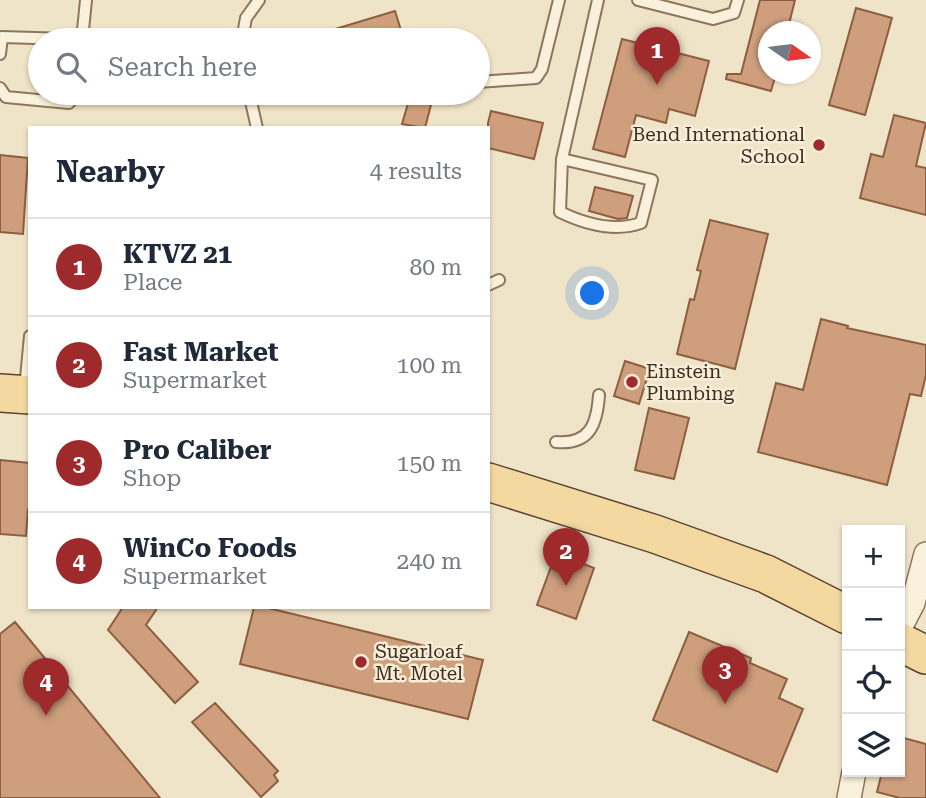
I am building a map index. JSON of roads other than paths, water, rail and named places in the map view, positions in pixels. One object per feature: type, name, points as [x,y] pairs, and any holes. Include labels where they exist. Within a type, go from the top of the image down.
[{"type":"main road","points":[[490,483],[655,534],[766,574],[842,612]]},
{"type":"main road","points":[[905,644],[926,655]]},
{"type":"street","points":[[905,618],[913,603],[926,554]]},
{"type":"street","points":[[849,798],[853,777]]},
{"type":"lane","points":[[83,28],[86,0]]},
{"type":"lane","points":[[244,28],[246,18],[259,0]]},
{"type":"lane","points":[[490,81],[536,78],[542,69],[559,0]]},
{"type":"lane","points":[[562,159],[652,180],[640,223],[626,228],[581,222],[561,212],[562,159],[598,0]]},
{"type":"lane","points":[[638,0],[713,19],[734,13],[737,0]]},
{"type":"lane","points":[[0,54],[2,37],[28,38]]},
{"type":"lane","points":[[0,88],[6,97],[28,99]]},
{"type":"lane","points":[[251,105],[256,126]]},
{"type":"lane","points":[[18,394],[28,345]]},
{"type":"lane","points":[[556,442],[566,443],[581,438],[594,427],[598,416],[599,395]]},
{"type":"place","name":"KTVZ 21","points":[[657,85]]},
{"type":"place","name":"Bend International School","points":[[819,145]]},
{"type":"place","name":"Einstein Plumbing","points":[[632,382]]},
{"type":"place","name":"Fast Market","points":[[566,586]]},
{"type":"place","name":"Sugarloaf Mt. Motel","points":[[361,662]]},
{"type":"place","name":"Pro Caliber","points":[[725,704]]},
{"type":"place","name":"WinCo Foods","points":[[46,716]]}]
